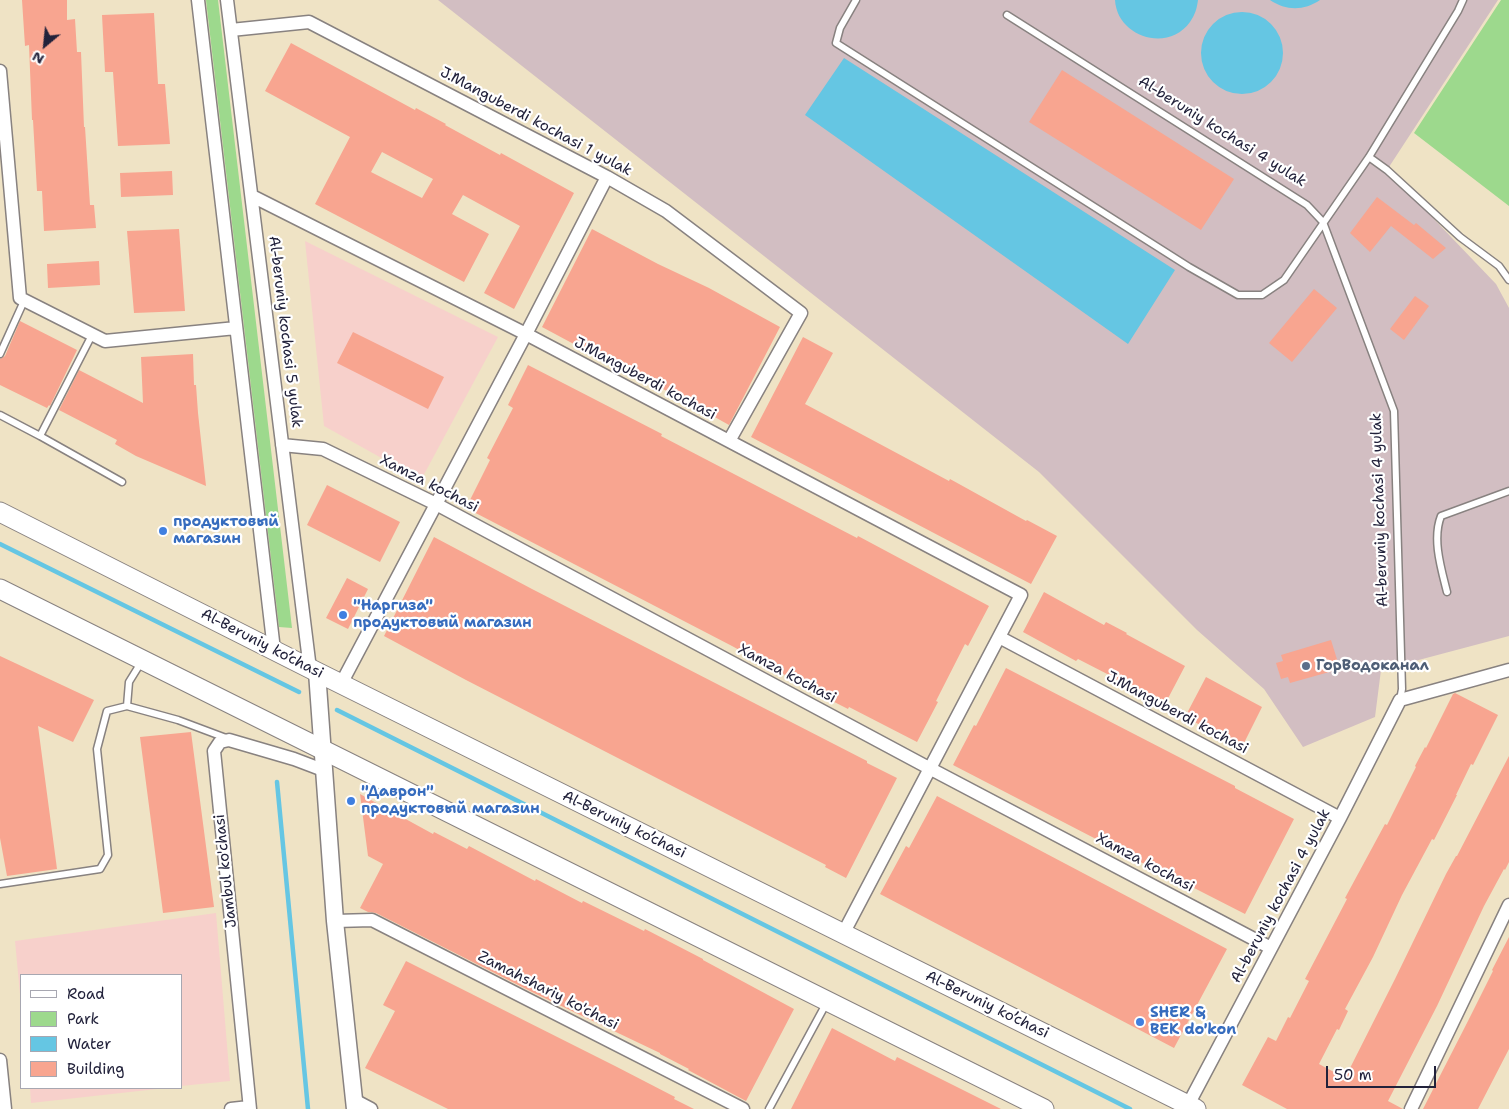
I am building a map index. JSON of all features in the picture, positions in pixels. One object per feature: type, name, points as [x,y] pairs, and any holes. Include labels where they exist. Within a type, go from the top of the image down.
[{"type":"main road","name":"Al-Beruniy ko’chasi","points":[[0,512],[314,671],[1192,1107]]},
{"type":"main road","points":[[0,589],[1044,1109]]},
{"type":"street","points":[[198,0],[274,650]]},
{"type":"street","name":"Al-beruniy kochasi 5 yulak","points":[[227,0],[282,445],[314,671]]},
{"type":"street","name":"J.Manguberdi kochasi 1 yulak","points":[[231,30],[309,22],[608,177],[666,211],[802,313],[730,442]]},
{"type":"street","points":[[0,71],[20,298],[105,341],[236,328]]},
{"type":"street","points":[[341,684],[608,177]]},
{"type":"street","name":"J.Manguberdi kochasi","points":[[252,196],[526,334],[1021,595],[999,637],[1340,818]]},
{"type":"street","name":"Xamza kochasi","points":[[282,445],[323,449],[436,504],[929,768],[1271,948]]},
{"type":"street","points":[[843,934],[999,637]]},
{"type":"street","points":[[1400,700],[1509,670]]},
{"type":"street","points":[[314,671],[334,921],[354,1105],[371,1109]]},
{"type":"street","name":"Al-beruniy kochasi 4 yulak","points":[[1192,1107],[1271,948],[1400,700]]},
{"type":"street","points":[[229,740],[294,759],[323,770]]},
{"type":"street","name":"Jambul ko'chasi","points":[[229,740],[220,742],[214,751],[250,1108]]},
{"type":"street","points":[[1411,1109],[1509,905]]},
{"type":"street","name":"Zamahshariy ko'chasi","points":[[334,921],[372,920],[743,1109]]},
{"type":"street","points":[[0,1060],[5,1109]]},
{"type":"street","points":[[231,1109],[250,1108]]},
{"type":"lane","points":[[856,0],[840,28],[836,43],[1181,262],[1238,295],[1262,295],[1284,280],[1369,157],[1463,0]]},
{"type":"lane","name":"Al-beruniy kochasi 4 yulak","points":[[1007,15],[1307,205],[1323,222],[1394,411],[1402,689],[1400,700]]},
{"type":"lane","points":[[1369,157],[1387,170],[1460,237],[1499,266],[1509,280]]},
{"type":"lane","points":[[0,354],[24,301]]},
{"type":"lane","points":[[40,436],[92,335]]},
{"type":"lane","points":[[0,415],[122,482]]},
{"type":"lane","points":[[1447,592],[1439,559],[1437,526],[1441,516],[1509,491]]},
{"type":"lane","points":[[127,706],[128,682],[143,660]]},
{"type":"lane","points":[[0,884],[100,869],[108,855],[97,749],[107,711],[127,706],[178,720],[229,740]]},
{"type":"lane","points":[[769,1109],[827,1001]]},
{"type":"shaded area","points":[[438,0],[1498,0],[1387,170],[1496,284],[1509,308],[1509,636],[1381,670],[1375,717],[1303,747],[1264,689],[1197,630],[1039,472]]},
{"type":"shaded area","points":[[305,241],[498,337],[421,480],[324,426]]},
{"type":"shaded area","points":[[216,913],[230,1081],[182,1086],[182,974],[20,974],[20,994],[15,941]]},
{"type":"shaded area","points":[[30,1089],[157,1089],[31,1103]]},
{"type":"green space","points":[[206,0],[218,0],[292,628],[279,627]]},
{"type":"green space","points":[[1501,0],[1509,0],[1509,206],[1414,133]]},
{"type":"water","points":[[1115,0],[1198,0],[1193,17],[1181,31],[1169,37],[1157,38],[1145,36],[1134,31],[1124,23],[1118,13]]},
{"type":"water","points":[[1270,0],[1320,0],[1301,8],[1289,8]]},
{"type":"water","points":[[1234,12],[1250,12],[1265,19],[1276,30],[1283,45],[1280,69],[1271,82],[1250,94],[1234,94],[1219,87],[1208,76],[1201,61],[1201,45],[1208,30],[1219,19]]},
{"type":"water","points":[[844,58],[1175,270],[1128,344],[805,115]]},
{"type":"building","points":[[22,0],[67,0],[67,20],[75,19],[77,52],[81,52],[90,205],[94,205],[96,228],[44,231],[42,191],[37,191],[29,45],[25,46]]},
{"type":"building","points":[[154,13],[158,84],[165,84],[170,144],[118,146],[113,72],[105,72],[102,15]]},
{"type":"building","points":[[291,43],[574,193],[514,309],[484,293],[520,226],[463,195],[452,214],[489,234],[464,282],[315,204],[350,137],[265,91]],"holes":[[[382,152],[433,179],[422,198],[371,172]]]},
{"type":"building","points":[[1062,70],[1234,179],[1201,230],[1029,122]]},
{"type":"building","points":[[172,171],[173,195],[121,197],[120,173]]},
{"type":"building","points":[[1377,197],[1414,225],[1416,223],[1446,248],[1433,259],[1391,226],[1370,252],[1350,233]]},
{"type":"building","points":[[179,229],[185,311],[134,313],[127,231]]},
{"type":"building","points":[[592,229],[658,264],[709,288],[780,327],[729,425],[677,396],[542,327]]},
{"type":"building","points":[[99,261],[100,285],[48,288],[47,264]]},
{"type":"building","points":[[1314,289],[1337,308],[1292,362],[1269,343]]},
{"type":"building","points":[[1415,296],[1429,306],[1404,340],[1390,329]]},
{"type":"building","points":[[20,321],[77,350],[50,406],[47,408],[0,385],[0,359],[5,356]]},
{"type":"building","points":[[353,332],[444,377],[428,409],[337,363]]},
{"type":"building","points":[[803,337],[833,353],[805,404],[1057,536],[1031,584],[751,437]]},
{"type":"building","points":[[193,354],[194,385],[196,385],[206,486],[136,456],[115,444],[117,440],[59,410],[79,370],[143,403],[141,357]]},
{"type":"building","points":[[528,365],[989,606],[968,646],[965,644],[917,742],[795,682],[732,646],[466,508],[490,460],[487,458],[513,408],[508,405]]},
{"type":"building","points":[[327,485],[400,522],[380,562],[307,525]]},
{"type":"building","points":[[434,537],[897,778],[846,878],[825,867],[826,865],[384,636]]},
{"type":"building","points":[[347,578],[368,589],[348,629],[326,618]]},
{"type":"building","points":[[1044,592],[1104,625],[1106,622],[1127,633],[1185,666],[1164,706],[1115,678],[1078,659],[1076,661],[1023,632]]},
{"type":"building","points":[[1331,640],[1340,669],[1290,683],[1288,677],[1281,679],[1276,663],[1283,661],[1281,655]]},
{"type":"building","points":[[0,656],[94,700],[73,742],[38,726],[57,869],[7,876],[0,838]]},
{"type":"building","points":[[1006,668],[1235,786],[1235,788],[1294,819],[1245,914],[953,765]]},
{"type":"building","points":[[1206,677],[1262,707],[1242,747],[1185,717]]},
{"type":"building","points":[[1455,693],[1498,715],[1473,765],[1471,764],[1434,840],[1432,839],[1402,895],[1373,957],[1345,1009],[1348,1011],[1339,1030],[1337,1029],[1319,1064],[1345,1078],[1446,874],[1509,756],[1509,862],[1484,906],[1437,1006],[1388,1101],[1403,1109],[1287,1109],[1242,1085],[1268,1037],[1276,1041],[1288,1017],[1290,1018],[1309,981],[1305,979],[1347,899],[1345,898],[1385,824],[1387,825],[1415,766]]},
{"type":"building","points":[[191,732],[214,907],[163,913],[140,737]]},
{"type":"building","points":[[360,794],[433,834],[434,832],[467,849],[469,846],[535,881],[536,879],[582,903],[583,901],[644,931],[645,929],[794,1009],[746,1101],[660,1053],[534,993],[376,913],[360,908],[383,864],[368,856]]},
{"type":"building","points":[[937,796],[1227,949],[1174,1048],[880,894],[906,846],[909,848]]},
{"type":"building","points":[[1509,937],[1509,1049],[1478,1109],[1423,1109],[1493,971]]},
{"type":"building","points":[[406,961],[617,1067],[694,1109],[448,1109],[365,1068],[395,1011],[383,1005]]},
{"type":"building","points":[[832,1028],[895,1061],[897,1057],[1001,1109],[791,1109]]},
{"type":"waterway","points":[[0,544],[299,692]]},
{"type":"waterway","points":[[337,710],[1130,1109]]},
{"type":"waterway","points":[[277,782],[308,1109]]},
{"type":"place","name":"продуктовый магазин","points":[[163,531]]},
{"type":"place","name":"\"Наргиза\" продуктовый магазин","points":[[343,615]]},
{"type":"place","name":"ГорВодоканал","points":[[1306,666]]},
{"type":"place","name":"\"Даврон\" продуктовый магазин","points":[[351,801]]},
{"type":"place","name":"SHER & BEK do'kon","points":[[1140,1022]]}]
